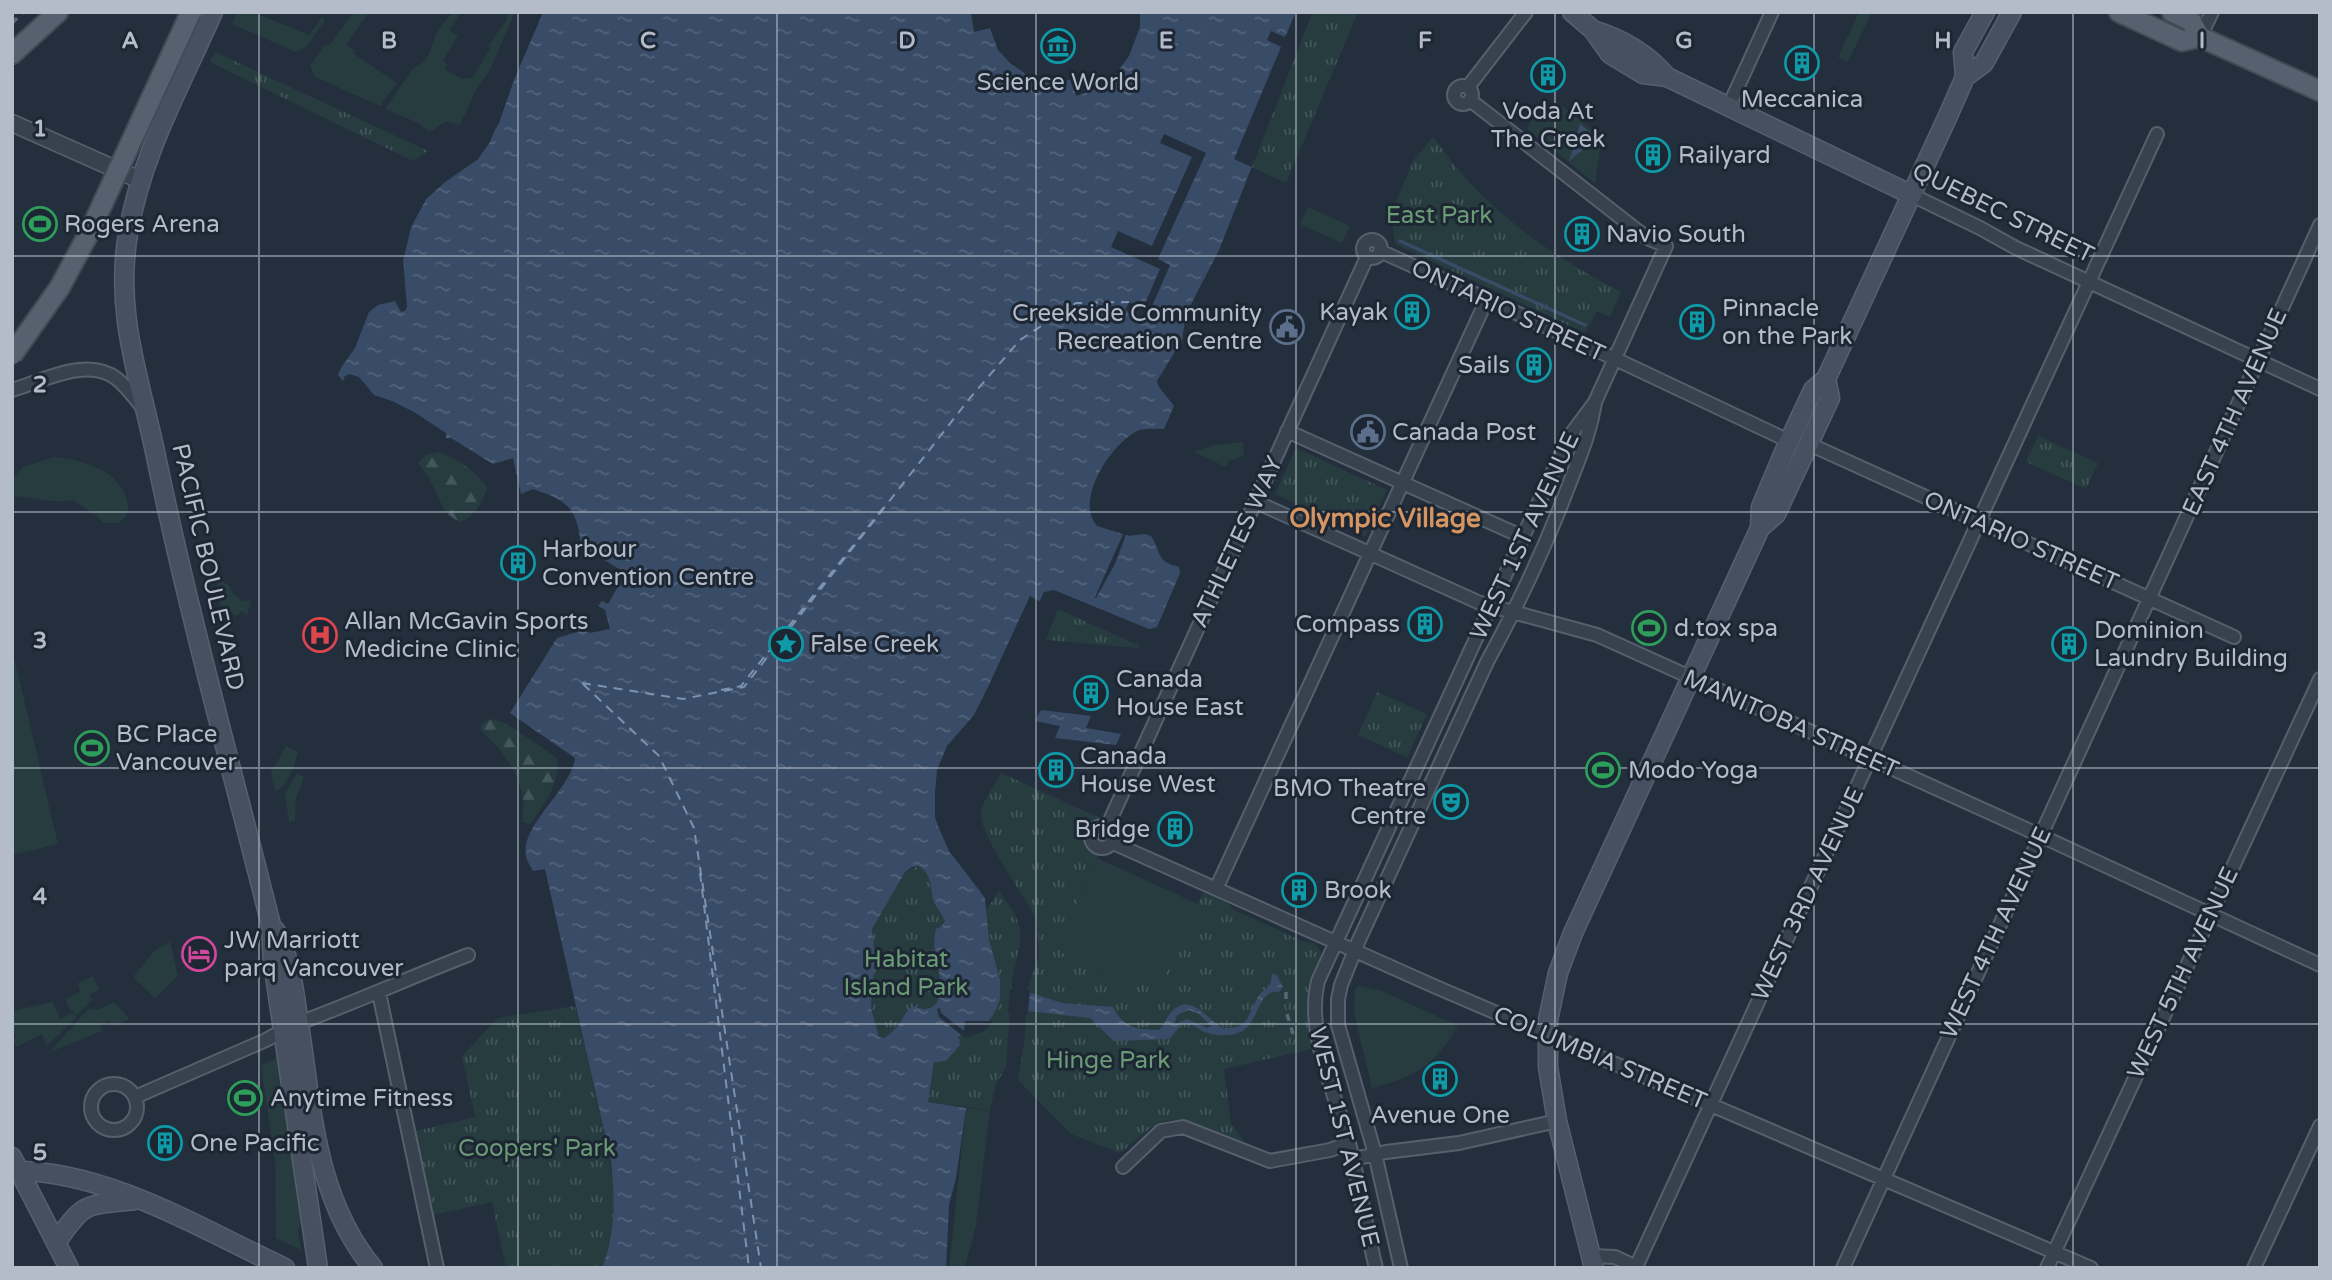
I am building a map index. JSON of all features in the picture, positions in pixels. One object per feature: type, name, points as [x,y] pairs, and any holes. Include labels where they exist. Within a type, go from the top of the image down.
[{"type":"main road","points":[[12,54],[58,12]]},
{"type":"main road","points":[[12,355],[60,287],[90,231],[189,12]]},
{"type":"main road","name":"QUEBEC STREET","points":[[1572,12],[1593,30],[1615,37],[1655,62],[1667,77],[1912,195]]},
{"type":"main road","points":[[1965,77],[1963,52],[1985,12]]},
{"type":"main road","points":[[1593,1262],[1557,1121],[1548,1067],[1552,998],[1565,952],[1760,528],[1761,507],[1813,390],[1826,379],[1965,77],[1984,62],[2012,12]]},
{"type":"main road","points":[[2119,12],[2182,41],[2200,37]]},
{"type":"main road","points":[[2172,12],[2191,21],[2200,37],[2320,91]]},
{"type":"main road","name":"PACIFIC BOULEVARD","points":[[210,18],[140,180],[128,235],[125,292],[129,344],[176,551],[271,925],[283,943],[295,1030]]},
{"type":"main road","points":[[1760,528],[1776,514],[1830,398],[1826,379]]},
{"type":"main road","points":[[295,1030],[318,1268]]},
{"type":"main road","points":[[295,1030],[328,1188],[349,1234],[373,1268]]},
{"type":"main road","points":[[15,1166],[72,1178],[138,1200],[285,1268]]},
{"type":"main road","points":[[15,1166],[69,1268]]},
{"type":"main road","points":[[57,1243],[74,1217],[84,1209],[138,1200]]},
{"type":"street","points":[[189,12],[210,18]]},
{"type":"street","points":[[1526,12],[1469,94],[1647,238],[1666,246],[1595,402]]},
{"type":"street","points":[[1728,108],[1772,12]]},
{"type":"street","points":[[2200,37],[2212,12]]},
{"type":"street","points":[[12,123],[140,180]]},
{"type":"street","name":"WEST 3RD AVENUE","points":[[1637,1267],[2157,134]]},
{"type":"street","name":"QUEBEC STREET","points":[[1912,195],[2088,283],[2320,389]]},
{"type":"street","name":"EAST 4TH AVENUE","points":[[2150,599],[2320,225]]},
{"type":"street","name":"ONTARIO STREET","points":[[1367,257],[1363,249],[1364,243],[1369,240],[1377,242],[1380,251],[1789,441]]},
{"type":"street","name":"ATHLETES WAY","points":[[1107,827],[1367,257]]},
{"type":"street","points":[[1216,889],[1487,299]]},
{"type":"street","points":[[12,390],[79,370],[91,369],[110,374],[119,380],[146,411]]},
{"type":"street","name":"WEST 1ST AVENUE","points":[[1376,1268],[1353,1159],[1315,1023],[1315,992],[1335,943],[1569,437],[1595,402]]},
{"type":"street","name":"WEST 1ST AVENUE","points":[[1401,1268],[1375,1154],[1337,1014],[1341,985],[1487,662],[1514,612],[1548,537],[1586,444],[1595,402]]},
{"type":"street","points":[[1287,431],[1523,537]]},
{"type":"street","name":"ONTARIO STREET","points":[[1809,444],[2234,637]]},
{"type":"street","name":"MANITOBA STREET","points":[[1256,502],[1475,601],[1597,635],[2320,965]]},
{"type":"street","name":"WEST 4TH AVENUE","points":[[1843,1268],[2150,599]]},
{"type":"street","name":"WEST 5TH AVENUE","points":[[2047,1268],[2320,680]]},
{"type":"street","points":[[1107,827],[1112,835],[1111,842],[1100,847],[1095,845],[1091,839],[1095,828],[1107,827]]},
{"type":"street","name":"COLUMBIA STREET","points":[[1111,842],[1354,952],[2091,1268]]},
{"type":"street","points":[[135,1097],[295,1030],[392,985],[468,955]]},
{"type":"street","points":[[379,993],[437,1268]]},
{"type":"street","points":[[1353,1159],[1459,1143],[1557,1121]]},
{"type":"street","points":[[2254,1268],[2320,1126]]},
{"type":"street","points":[[1123,1167],[1161,1131],[1183,1127],[1270,1161],[1330,1150],[1349,1143]]},
{"type":"street","points":[[1593,1262],[1615,1257],[1637,1267]]},
{"type":"green space","points":[[237,12],[252,12],[309,35],[322,17],[325,20],[307,46],[296,52],[232,24]]},
{"type":"green space","points":[[353,12],[369,12],[346,45],[355,51],[354,54],[397,83],[380,106],[315,77],[310,66],[324,45],[330,45]]},
{"type":"green space","points":[[452,12],[461,12],[449,30],[458,36],[443,60],[447,64],[445,69],[462,79],[473,77],[491,48],[488,46],[506,21],[508,12],[515,12],[490,70],[477,88],[460,125],[446,121],[430,132],[416,122],[385,109],[414,67],[426,58],[435,36]]},
{"type":"green space","points":[[1296,12],[1358,12],[1286,183],[1234,159]]},
{"type":"green space","points":[[1859,12],[1872,12],[1848,62],[1838,57]]},
{"type":"green space","points":[[215,52],[428,151],[413,161],[210,62]]},
{"type":"green space","points":[[1554,100],[1602,137],[1595,183],[1527,129],[1533,117],[1539,120]]},
{"type":"green space","name":"East Park","points":[[1433,137],[1456,168],[1515,224],[1555,254],[1621,292],[1610,317],[1597,311],[1585,333],[1395,244],[1391,214],[1413,161]]},
{"type":"green space","points":[[1308,207],[1350,226],[1342,243],[1300,224]]},
{"type":"green space","points":[[2038,436],[2098,463],[2086,489],[2026,462]]},
{"type":"green space","points":[[1243,442],[1244,456],[1229,461],[1226,467],[1193,452],[1214,445]]},
{"type":"green space","points":[[1296,448],[1387,490],[1365,536],[1275,494]]},
{"type":"green space","points":[[439,452],[466,466],[487,488],[474,513],[459,522],[446,513],[429,478],[418,463],[426,455]]},
{"type":"green space","points":[[54,457],[88,464],[108,474],[123,490],[128,504],[128,513],[124,518],[119,523],[103,523],[73,500],[12,498],[12,479],[23,467]]},
{"type":"green space","points":[[220,580],[230,586],[232,593],[243,601],[251,600],[247,616],[242,611],[236,616],[221,607],[216,586]]},
{"type":"green space","points":[[1058,609],[1140,646],[1046,640]]},
{"type":"green space","points":[[12,648],[58,844],[12,855]]},
{"type":"green space","points":[[1377,692],[1427,714],[1407,757],[1358,735]]},
{"type":"green space","points":[[492,719],[507,724],[557,758],[554,784],[530,824],[523,822],[521,790],[514,771],[503,753],[481,731],[481,724]]},
{"type":"green space","points":[[286,746],[298,752],[288,779],[275,792],[271,773]]},
{"type":"green space","name":"Hinge Park","points":[[1001,773],[1102,819],[1088,831],[1089,845],[1100,851],[1061,939],[1062,952],[1077,962],[1100,971],[1111,980],[1161,985],[1203,892],[1229,904],[1232,909],[1302,941],[1314,943],[1321,951],[1316,1048],[1224,1069],[1231,1124],[1251,1151],[1178,1120],[1154,1127],[1120,1153],[1071,1134],[1018,1080],[1024,1045],[1028,987],[1039,956],[1037,919],[1003,866],[982,822],[982,807]]},
{"type":"green space","points":[[297,774],[304,777],[296,799],[295,821],[289,822],[285,793]]},
{"type":"green space","points":[[1097,858],[1198,904],[1161,985],[1111,980],[1100,971],[1077,962],[1062,952],[1061,939]]},
{"type":"green space","name":"Habitat Island Park","points":[[919,866],[928,877],[933,899],[945,921],[934,941],[940,996],[937,1004],[929,1009],[917,1007],[906,1012],[894,1032],[884,1038],[879,1037],[871,1008],[875,957],[872,929],[905,872]]},
{"type":"green space","name":"Habitat Island Park","points":[[999,891],[1015,914],[1020,929],[1012,981],[1006,1067],[996,1084],[990,1110],[928,1102],[934,1062],[958,1036],[967,1034],[1000,980],[989,939],[986,910]]},
{"type":"green space","points":[[170,942],[178,976],[155,998],[133,977],[154,951]]},
{"type":"green space","points":[[93,976],[99,989],[89,995],[92,1000],[77,1015],[69,1009],[65,999],[80,992],[78,983]]},
{"type":"green space","points":[[1359,986],[1382,991],[1458,1026],[1432,1060],[1412,1074],[1372,1088],[1354,1013],[1355,989]]},
{"type":"green space","points":[[53,1002],[60,1019],[71,1013],[77,1017],[47,1046],[42,1034],[16,1047],[14,1039],[17,1035],[12,1036],[12,1011]]},
{"type":"green space","points":[[114,1002],[130,1019],[113,1026],[110,1021],[100,1025],[102,1031],[50,1052],[88,1009],[97,1010]]},
{"type":"green space","name":"Coopers' Park","points":[[575,1006],[602,1123],[613,1185],[613,1227],[609,1247],[602,1268],[506,1268],[492,1202],[434,1215],[416,1131],[475,1117],[462,1056],[498,1018]]},
{"type":"green space","points":[[280,1057],[304,1219],[298,1228],[301,1250],[276,1238],[275,1161],[261,1065]]},
{"type":"green space","points":[[966,1108],[990,1110],[976,1225],[965,1268],[949,1268]]},
{"type":"water","name":"False Creek","points":[[543,12],[1313,12],[1219,250],[1186,314],[1182,340],[1157,381],[1174,406],[1164,429],[1140,430],[1127,438],[1107,460],[1093,488],[1091,515],[1097,526],[1129,536],[1151,536],[1162,559],[1179,567],[1180,573],[1157,627],[1149,629],[1054,590],[1044,592],[988,710],[951,752],[941,806],[958,855],[984,890],[989,939],[1000,980],[1000,1000],[992,1017],[982,1028],[958,1036],[960,1045],[946,1061],[934,1062],[928,1102],[966,1108],[956,1178],[949,1205],[946,1268],[602,1268],[610,1242],[613,1215],[611,1161],[545,869],[533,871],[526,856],[526,844],[531,832],[565,782],[575,758],[510,713],[557,638],[584,630],[590,633],[610,629],[605,610],[598,606],[602,601],[608,604],[626,573],[581,546],[574,514],[563,502],[533,489],[521,494],[513,458],[493,464],[451,438],[444,438],[373,398],[349,377],[343,381],[338,375],[355,348],[369,312],[378,305],[400,300],[404,280],[403,260],[411,227],[426,199],[478,159],[499,123]],"holes":[[[919,866],[930,881],[934,902],[945,921],[936,929],[934,942],[940,993],[932,1007],[923,1009],[912,1006],[893,1031],[884,1038],[879,1037],[871,1008],[875,957],[872,929],[905,872]]]},
{"type":"water","points":[[1580,124],[1598,138],[1592,146],[1588,145],[1569,162]]},
{"type":"water","points":[[1041,710],[1091,716],[1086,728],[1121,734],[1116,745],[1055,738],[1060,726],[1035,721]]},
{"type":"water","points":[[1273,973],[1283,987],[1279,992],[1266,996],[1246,1028],[1231,1035],[1211,1034],[1182,1024],[1169,1039],[1114,1041],[1090,1018],[1009,1009],[1019,994],[1031,993],[1062,1003],[1113,1007],[1126,1024],[1159,1030],[1172,1011],[1186,1004],[1198,1009],[1222,1028],[1231,1028],[1246,1020],[1259,995],[1269,986]],"holes":[[[1189,1010],[1199,1014],[1211,1026],[1207,1028],[1187,1019],[1174,1025],[1177,1015]]]},
{"type":"pier","points":[[539,12],[543,12],[490,142],[478,159],[426,199],[411,227],[403,260],[407,307],[401,312],[394,299],[400,294],[399,260],[408,225],[424,197],[443,179],[475,157],[487,141],[511,75]]},
{"type":"pier","name":"Science World","points":[[971,12],[1140,12],[1140,27],[1129,56],[1113,78],[1076,96],[1072,79],[1059,82],[1045,80],[1026,74],[1010,63],[998,50],[990,28],[974,32]]},
{"type":"pier","points":[[1296,12],[1313,12],[1252,167],[1234,159],[1281,47],[1267,40],[1271,31],[1285,37]]},
{"type":"pier","points":[[1164,134],[1206,153],[1158,259],[1170,265],[1150,311],[1160,316],[1156,324],[1125,310],[1129,302],[1143,308],[1160,269],[1111,247],[1118,231],[1152,246],[1192,157],[1160,143]]},
{"type":"pier","points":[[349,374],[359,377],[374,395],[414,412],[446,433],[446,441],[431,438],[371,400],[354,382],[343,384],[344,377]]},
{"type":"pier","points":[[1124,532],[1127,532],[1115,564],[1096,598],[1095,597]]},
{"type":"pier","points":[[1030,596],[1041,602],[990,712],[955,754],[946,786],[944,805],[948,825],[961,854],[987,893],[989,903],[949,851],[938,826],[935,817],[937,770],[947,746],[974,715]]},
{"type":"pier","points":[[1010,989],[1030,990],[1028,1014],[1008,1013]]},
{"type":"pier","points":[[940,1008],[941,1013],[964,1031],[965,1021],[994,1021],[984,1031],[965,1038],[939,1017],[937,1009]]},
{"type":"waterway","points":[[1400,241],[1585,325]]},
{"type":"ferry route","points":[[582,683],[683,699],[744,687],[970,398],[1020,340],[1076,303],[1129,302]]},
{"type":"ferry route","points":[[721,690],[741,686],[884,507]]},
{"type":"ferry route","points":[[583,684],[659,756],[694,828],[761,1268]]},
{"type":"ferry route","points":[[700,873],[749,1268]]},
{"type":"railway","points":[[12,23],[24,12]]},
{"type":"railway","points":[[1286,992],[1286,1002]]},
{"type":"railway","points":[[1287,1014],[1293,1034]]},
{"type":"place","name":"Science World","points":[[1058,46]]},
{"type":"place","name":"Meccanica","points":[[1802,63]]},
{"type":"place","name":"Voda At The Creek","points":[[1548,75]]},
{"type":"place","name":"Railyard","points":[[1653,155]]},
{"type":"place","name":"Rogers Arena","points":[[40,224]]},
{"type":"place","name":"Navio South","points":[[1582,234]]},
{"type":"place","name":"Kayak","points":[[1412,312]]},
{"type":"place","name":"Pinnacle on the Park","points":[[1697,322]]},
{"type":"place","name":"Creekside Community Recreation Centre","points":[[1287,327]]},
{"type":"place","name":"Sails","points":[[1534,365]]},
{"type":"place","name":"Canada Post","points":[[1368,432]]},
{"type":"place","name":"Harbour Convention Centre","points":[[518,563]]},
{"type":"place","name":"Compass","points":[[1425,624]]},
{"type":"place","name":"d.tox spa","points":[[1649,628]]},
{"type":"place","name":"Allan McGavin Sports Medicine Clinic","points":[[320,635]]},
{"type":"place","name":"False Creek","points":[[786,644]]},
{"type":"place","name":"Dominion Laundry Building","points":[[2069,644]]},
{"type":"place","name":"Canada House East","points":[[1091,693]]},
{"type":"place","name":"BC Place Vancouver","points":[[92,748]]},
{"type":"place","name":"Canada House West","points":[[1056,770]]},
{"type":"place","name":"Modo Yoga","points":[[1603,770]]},
{"type":"place","name":"BMO Theatre Centre","points":[[1451,802]]},
{"type":"place","name":"Bridge","points":[[1175,829]]},
{"type":"place","name":"Brook","points":[[1299,890]]},
{"type":"place","name":"JW Marriott parq Vancouver","points":[[199,954]]},
{"type":"place","name":"Avenue One","points":[[1440,1079]]},
{"type":"place","name":"Anytime Fitness","points":[[245,1098]]},
{"type":"place","name":"One Pacific","points":[[165,1143]]},
{"type":"district","name":"Olympic Village","points":[[1385,518]]}]
